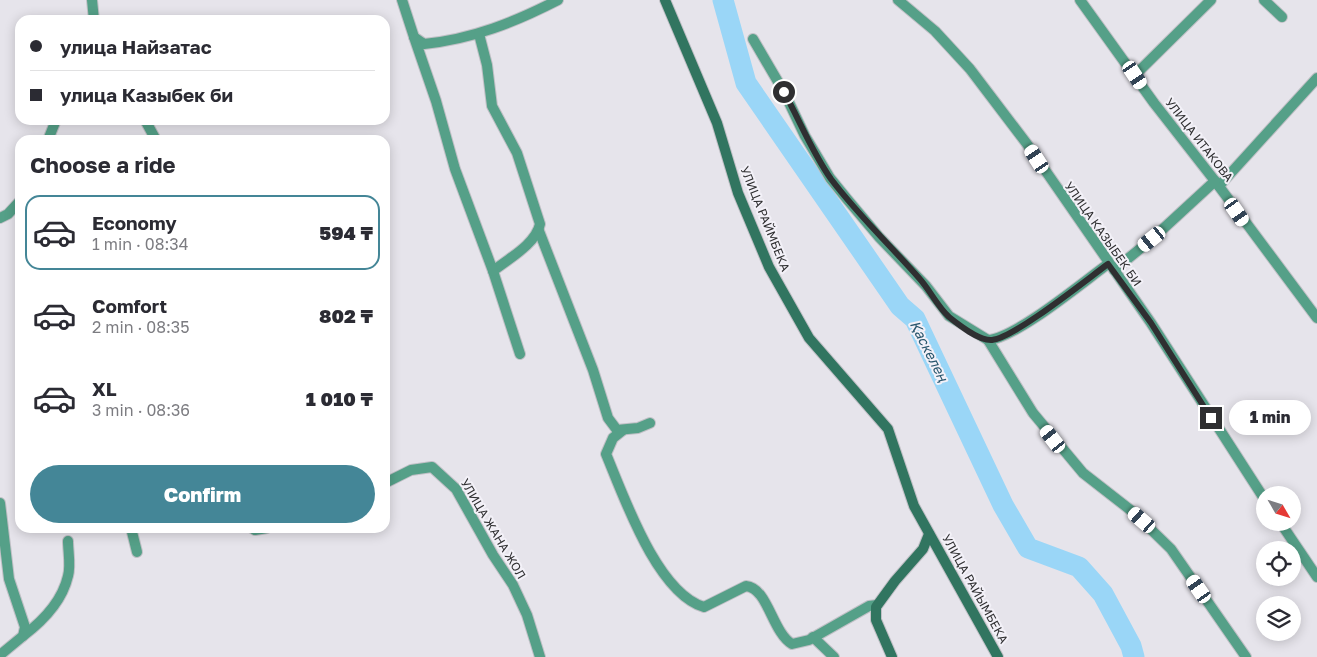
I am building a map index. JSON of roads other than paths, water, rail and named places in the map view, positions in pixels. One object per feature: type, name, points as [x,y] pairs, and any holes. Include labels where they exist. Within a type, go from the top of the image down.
[{"type":"street","points":[[92,0],[94,15]]},
{"type":"street","points":[[402,0],[436,101],[455,169],[493,271],[520,354]]},
{"type":"street","points":[[414,37],[424,44],[479,34],[507,25],[558,0]]},
{"type":"street","name":"УЛИЦА РАЙМБЕКА","points":[[665,0],[716,123],[738,193],[769,267],[809,338],[888,429],[914,506],[929,534]]},
{"type":"street","name":"УЛИЦА КАЗЫБЕК БИ","points":[[898,0],[935,31],[970,69],[1027,144],[1151,323],[1256,486]]},
{"type":"street","name":"УЛИЦА ИТАКОВА","points":[[1080,0],[1317,318]]},
{"type":"street","points":[[1135,75],[1211,0]]},
{"type":"street","points":[[1264,0],[1282,17]]},
{"type":"street","points":[[479,34],[487,65],[492,106],[517,153],[538,214],[539,231],[593,370],[608,418],[617,430],[638,428],[650,422]]},
{"type":"street","points":[[753,39],[784,92],[805,136],[830,178],[879,237],[926,286],[949,316],[988,340],[1033,413],[1083,473],[1133,512],[1171,549],[1246,657]]},
{"type":"street","points":[[988,340],[1009,334],[1023,326],[1152,239],[1217,183],[1317,78]]},
{"type":"street","points":[[0,218],[8,214],[15,206]]},
{"type":"street","points":[[493,271],[523,247],[539,231]]},
{"type":"street","points":[[623,430],[612,438],[606,454],[635,522],[675,589],[694,604],[704,607],[746,586],[752,586],[761,595],[785,640],[792,644],[814,637],[868,606],[877,605]]},
{"type":"street","name":"УЛИЦА ЖАНА ЖОЛ","points":[[390,481],[411,470],[432,467],[456,489],[513,585],[527,615],[540,657]]},
{"type":"street","points":[[0,503],[9,579],[26,627],[24,636]]},
{"type":"street","points":[[1286,531],[1317,577]]},
{"type":"street","points":[[132,533],[137,552]]},
{"type":"street","points":[[892,657],[876,620],[877,605],[894,581],[923,549],[929,534]]},
{"type":"street","name":"УЛИЦА РАЙЫМБЕКА","points":[[929,534],[998,657]]},
{"type":"street","points":[[0,655],[45,619],[59,598],[69,576],[68,541]]},
{"type":"street","points":[[814,637],[834,657]]},
{"type":"waterway","name":"Қаскелең","points":[[723,0],[746,83],[900,306],[915,319],[1003,505],[1028,548],[1079,567],[1103,594],[1131,646],[1134,657]]}]
